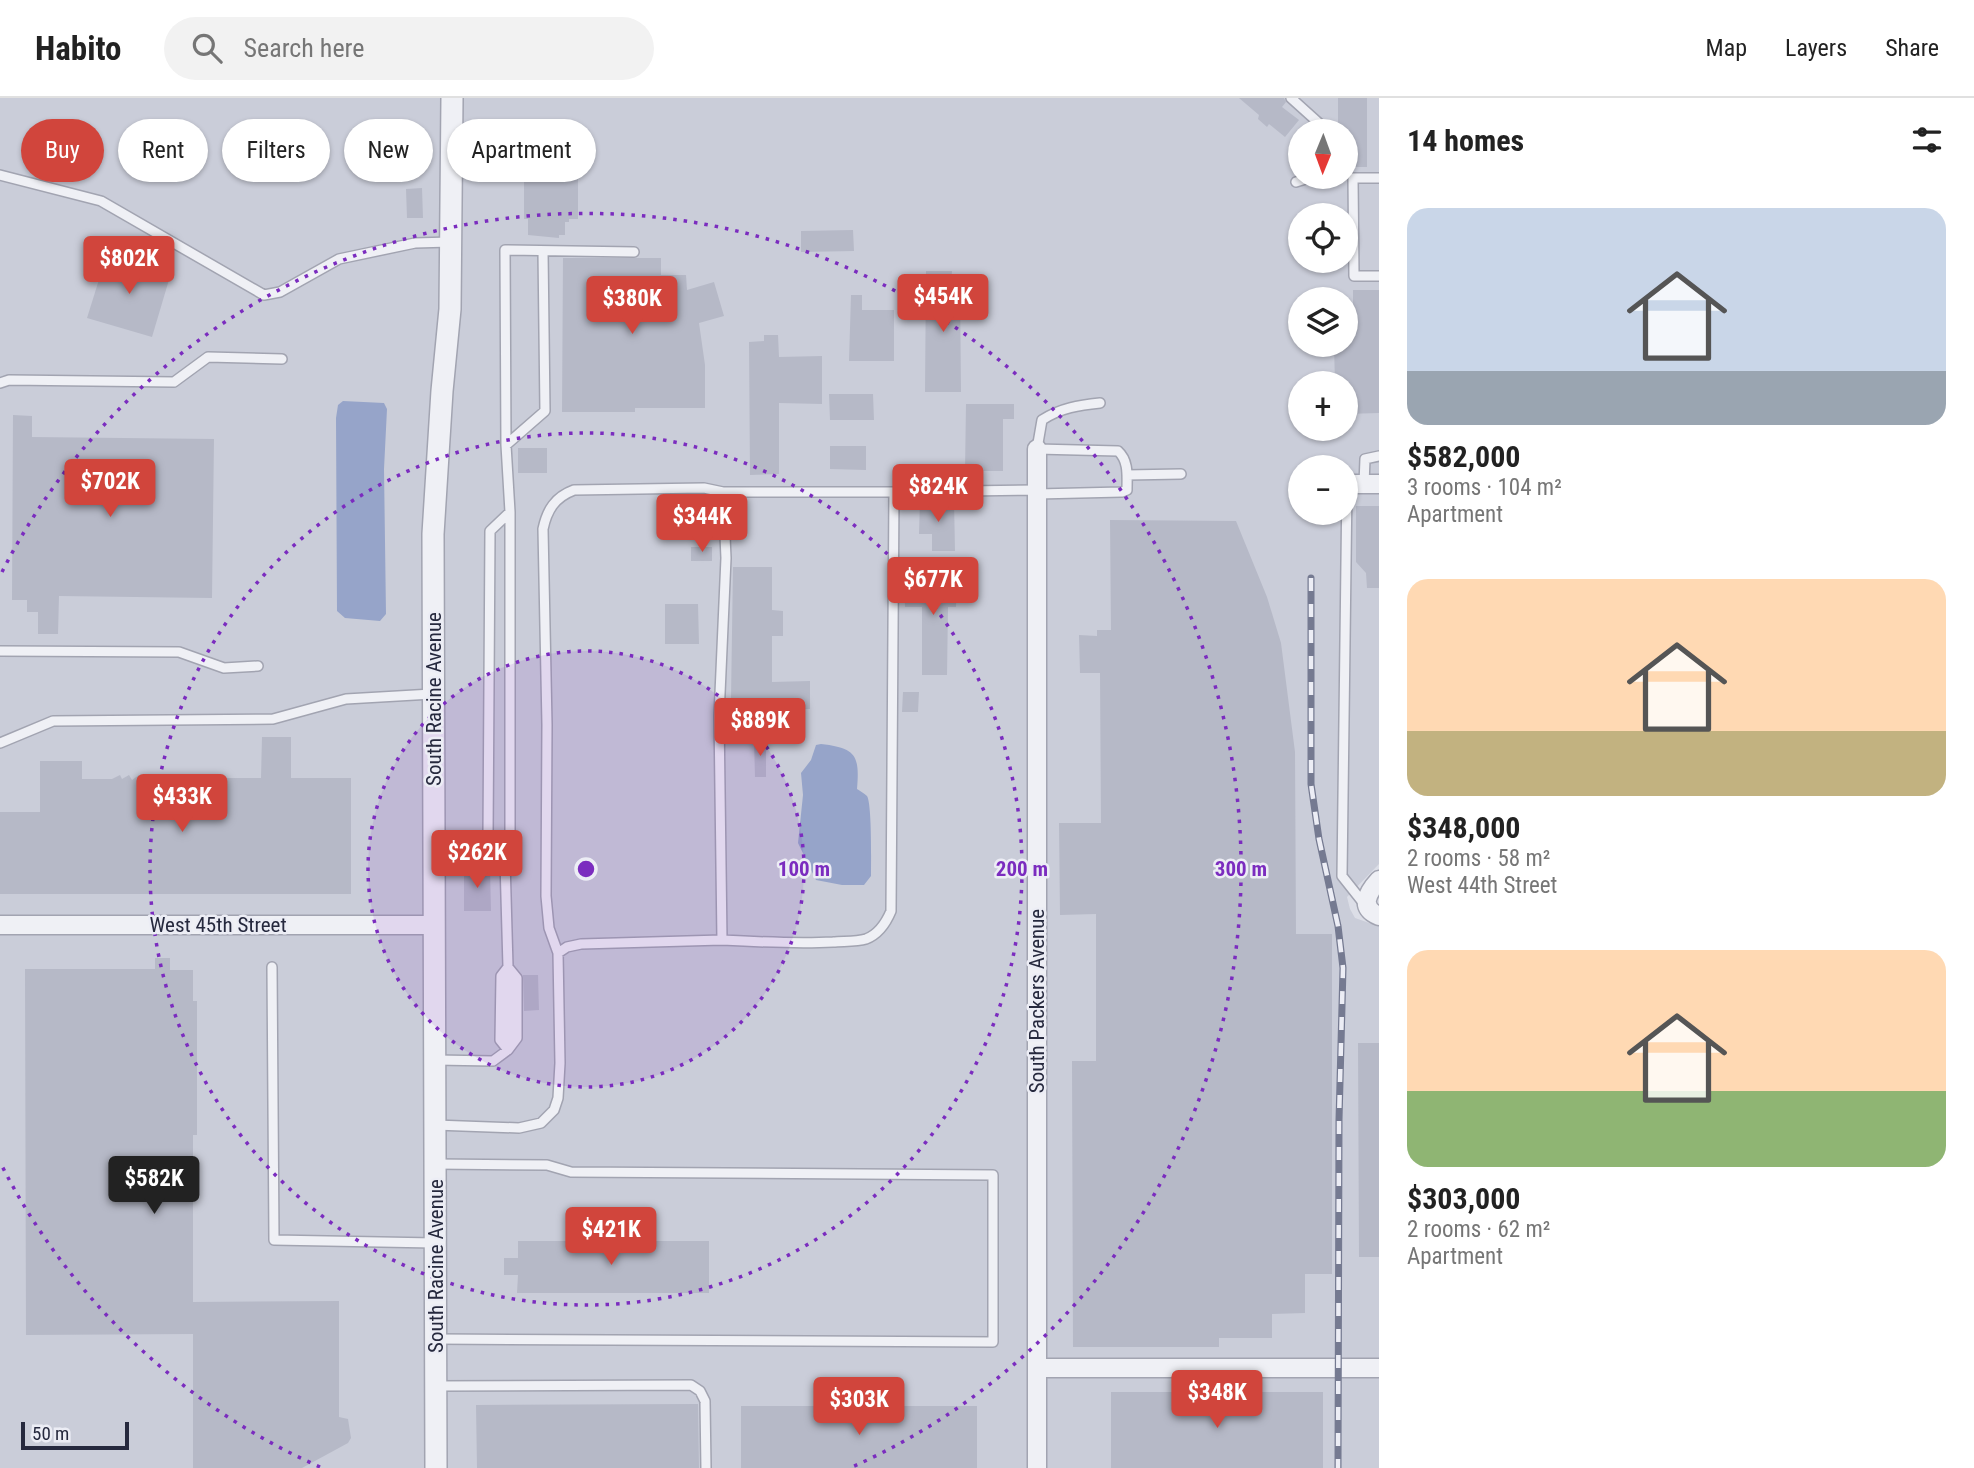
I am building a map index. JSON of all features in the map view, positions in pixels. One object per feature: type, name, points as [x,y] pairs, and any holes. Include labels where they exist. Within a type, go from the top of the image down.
[{"type":"street","name":"South Racine Avenue","points":[[436,1468],[433,534],[450,309],[452,98]]},
{"type":"street","name":"South Packers Avenue","points":[[1037,449],[1037,1468]]},
{"type":"street","points":[[1373,911],[1368,893],[1379,880]]},
{"type":"street","name":"West 45th Street","points":[[0,925],[435,925]]},
{"type":"street","points":[[1037,1368],[1379,1368]]},
{"type":"lane","points":[[1291,98],[1314,119]]},
{"type":"lane","points":[[0,175],[101,201],[264,295],[280,292],[339,259],[415,243],[452,242]]},
{"type":"lane","points":[[1379,178],[1353,178],[1354,276],[1379,276]]},
{"type":"lane","points":[[435,1060],[493,1061],[508,1050],[517,1038],[517,978],[508,967],[505,861],[510,839],[510,512],[506,445],[505,250],[634,253]]},
{"type":"lane","points":[[506,445],[545,411],[543,251]]},
{"type":"lane","points":[[0,383],[9,380],[174,382],[208,358],[282,359]]},
{"type":"lane","points":[[435,1125],[519,1128],[541,1123],[554,1110],[558,1098],[558,953],[549,928],[546,896],[547,725],[543,529],[546,515],[561,495],[574,490],[704,488],[723,492],[1122,492],[1127,490],[1124,457],[1114,450],[1037,449],[1042,420],[1053,413],[1100,403]]},
{"type":"lane","points":[[1373,911],[1342,876],[1365,459],[1379,456]]},
{"type":"lane","points":[[1127,475],[1181,474]]},
{"type":"lane","points":[[722,940],[719,716],[726,558],[723,492]]},
{"type":"lane","points":[[558,953],[567,947],[581,944],[722,940],[857,941],[877,932],[886,923],[891,911],[894,492]]},
{"type":"lane","points":[[505,861],[488,836],[490,531],[510,512]]},
{"type":"lane","points":[[0,651],[179,652],[223,668],[258,666]]},
{"type":"lane","points":[[0,743],[53,720],[273,719],[346,699],[434,694]]},
{"type":"lane","points":[[272,967],[274,1240],[435,1243]]},
{"type":"lane","points":[[508,967],[501,976],[500,1040],[508,1050]]},
{"type":"lane","points":[[435,1164],[547,1165],[570,1172],[993,1175],[993,1342],[436,1339]]},
{"type":"lane","points":[[436,1386],[691,1385],[700,1391],[705,1401],[706,1468]]},
{"type":"shaded area","points":[[0,98],[1379,98],[1379,864],[1347,897],[1355,918],[1379,924],[1379,1468],[0,1468]]},
{"type":"water","points":[[343,401],[384,403],[387,409],[384,469],[386,614],[380,621],[345,618],[337,611],[336,418],[338,405]]},
{"type":"water","points":[[816,745],[841,748],[853,755],[857,768],[857,789],[867,796],[869,801],[871,876],[864,885],[842,885],[816,880],[798,843],[803,795],[801,773],[811,760]]},
{"type":"building","points":[[1239,98],[1284,98],[1286,102],[1282,107],[1298,119],[1288,119],[1288,133],[1285,137],[1269,124],[1267,127],[1258,119],[1259,115]]},
{"type":"building","points":[[1338,98],[1367,98],[1367,167],[1358,167],[1358,119],[1338,119]]},
{"type":"building","points":[[524,182],[578,182],[578,219],[565,222],[565,235],[559,235],[559,238],[528,235],[528,219],[524,219]]},
{"type":"building","points":[[422,188],[423,218],[407,218],[406,189]]},
{"type":"building","points":[[853,230],[854,251],[801,252],[801,231]]},
{"type":"building","points":[[107,254],[171,273],[152,337],[87,318]]},
{"type":"building","points":[[563,258],[661,258],[661,275],[686,275],[687,290],[714,282],[724,316],[699,323],[705,365],[705,408],[562,412]]},
{"type":"building","points":[[926,271],[952,271],[951,285],[960,285],[961,392],[925,392]]},
{"type":"building","points":[[1358,290],[1379,290],[1379,413],[1358,414],[1358,371],[1335,371],[1334,357],[1358,357]]},
{"type":"building","points":[[851,295],[862,295],[862,310],[894,310],[894,361],[849,361]]},
{"type":"building","points":[[764,335],[778,335],[779,357],[822,356],[822,404],[779,403],[779,474],[750,475],[749,342],[764,341]]},
{"type":"building","points":[[829,394],[873,394],[874,420],[830,420]]},
{"type":"building","points":[[966,404],[1014,404],[1014,419],[1003,419],[1003,471],[965,471]]},
{"type":"building","points":[[13,415],[32,416],[32,437],[214,439],[212,598],[59,596],[58,634],[38,634],[38,612],[27,612],[27,600],[12,600]]},
{"type":"building","points":[[830,446],[866,446],[866,470],[830,469]]},
{"type":"building","points":[[518,448],[547,448],[547,473],[518,473]]},
{"type":"building","points":[[920,500],[954,501],[955,551],[932,551],[932,534],[919,534]]},
{"type":"building","points":[[1358,506],[1379,506],[1379,588],[1367,588],[1366,573],[1356,562]]},
{"type":"building","points":[[1110,520],[1236,521],[1267,597],[1281,643],[1295,752],[1296,934],[1332,934],[1332,1274],[1305,1274],[1305,1313],[1272,1314],[1272,1338],[1219,1338],[1219,1347],[1073,1347],[1072,1061],[1096,1061],[1096,914],[1060,915],[1059,823],[1101,823],[1100,673],[1080,673],[1079,635],[1097,636],[1097,630],[1111,630]]},
{"type":"building","points":[[691,547],[712,547],[712,561],[691,561]]},
{"type":"building","points":[[733,567],[772,567],[772,610],[783,611],[783,636],[772,636],[772,682],[810,681],[810,709],[781,710],[781,698],[731,699]]},
{"type":"building","points":[[957,576],[956,607],[948,607],[947,675],[922,675],[922,607],[905,607],[904,577]]},
{"type":"building","points":[[665,604],[698,604],[699,644],[665,644]]},
{"type":"building","points":[[903,692],[919,692],[918,712],[902,712]]},
{"type":"building","points":[[262,737],[291,737],[291,778],[351,778],[351,894],[0,894],[0,812],[40,812],[40,761],[82,761],[82,779],[112,779],[120,775],[122,779],[129,775],[132,780],[139,775],[141,778],[261,778]]},
{"type":"building","points":[[754,740],[766,740],[766,777],[755,777]]},
{"type":"building","points":[[490,868],[491,911],[464,911],[464,869]]},
{"type":"building","points":[[155,958],[170,958],[170,970],[193,970],[193,1001],[197,1001],[197,1135],[193,1135],[193,1302],[339,1301],[339,1417],[348,1419],[351,1438],[348,1443],[302,1468],[193,1468],[193,1334],[26,1335],[25,969],[155,969]]},
{"type":"building","points":[[523,975],[538,975],[539,1010],[524,1011]]},
{"type":"building","points":[[1358,1043],[1379,1043],[1379,1257],[1359,1257]]},
{"type":"building","points":[[518,1241],[709,1241],[709,1293],[517,1293],[518,1275],[504,1275],[504,1258],[518,1258]]},
{"type":"building","points":[[1111,1392],[1323,1392],[1323,1468],[1111,1468]]},
{"type":"building","points":[[698,1404],[699,1468],[477,1468],[476,1405]]},
{"type":"building","points":[[741,1406],[977,1406],[977,1468],[741,1468]]},
{"type":"railway","points":[[1311,578],[1311,784],[1319,839],[1338,926],[1343,968],[1339,1120],[1338,1468]]}]
